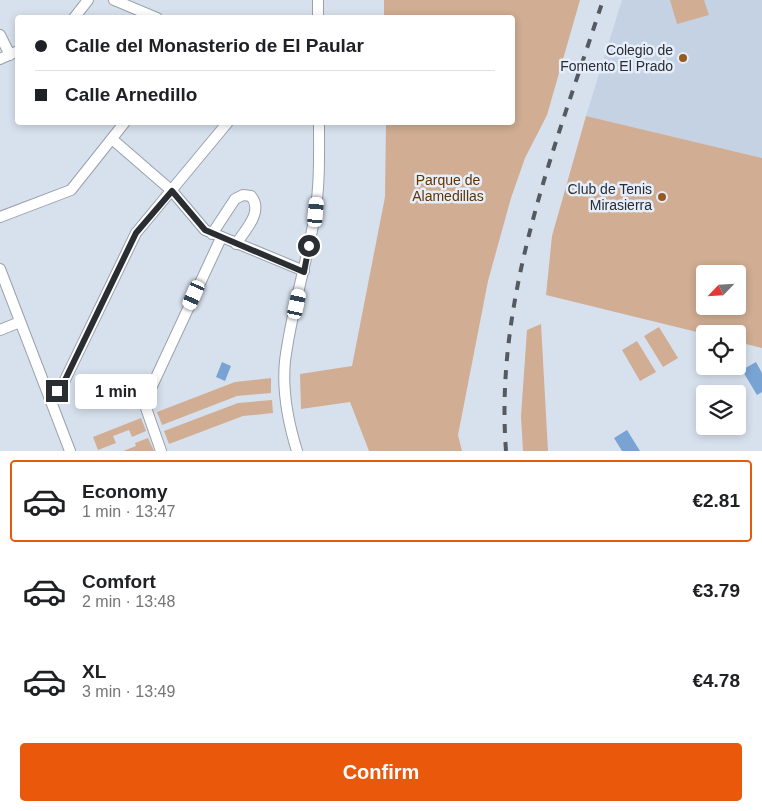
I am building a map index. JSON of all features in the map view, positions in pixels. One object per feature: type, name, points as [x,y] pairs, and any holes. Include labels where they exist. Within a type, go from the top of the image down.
[{"type":"street","points":[[76,15],[88,0]]},
{"type":"street","points":[[114,0],[150,15]]},
{"type":"street","points":[[318,0],[318,15]]},
{"type":"street","points":[[0,35],[14,53],[0,59]]},
{"type":"street","points":[[0,216],[72,190],[123,125]]},
{"type":"street","points":[[51,400],[64,382],[136,233],[226,125]]},
{"type":"street","points":[[297,451],[287,415],[285,361],[316,212],[319,174],[319,125]]},
{"type":"street","points":[[112,138],[172,191],[205,230],[304,272]]},
{"type":"street","points":[[161,451],[146,408],[146,399],[216,236],[235,199],[243,195],[251,196],[256,204],[256,212],[236,244]]},
{"type":"street","points":[[0,269],[70,451]]},
{"type":"street","points":[[0,330],[20,322]]},
{"type":"shaded area","name":"Colegio de Fomento El Prado","points":[[622,0],[762,0],[762,158],[586,116]]},
{"type":"green space","name":"Parque de Alamedillas","points":[[384,0],[580,0],[547,115],[525,158],[511,198],[488,281],[458,435],[462,451],[369,451],[350,402],[301,409],[300,374],[352,366],[385,197],[386,125],[515,125],[515,15],[384,15]]},
{"type":"green space","points":[[670,0],[704,0],[709,15],[677,24]]},
{"type":"green space","name":"Club de Tenis Mirasierra","points":[[586,116],[762,158],[762,348],[746,344],[746,325],[696,325],[696,332],[546,295],[552,236]]},
{"type":"green space","points":[[541,324],[548,451],[523,451],[521,416],[527,330]]},
{"type":"green space","points":[[659,327],[678,358],[663,367],[644,336]]},
{"type":"green space","points":[[637,341],[656,372],[640,381],[622,350]]},
{"type":"green space","points":[[271,378],[271,393],[237,396],[162,425],[157,412],[235,382]]},
{"type":"green space","points":[[272,400],[273,413],[243,416],[169,444],[164,431],[238,403]]},
{"type":"green space","points":[[141,418],[146,431],[132,437],[129,430],[113,436],[116,443],[98,450],[93,437]]},
{"type":"green space","points":[[148,438],[154,451],[123,451],[136,446],[135,443]]},
{"type":"water","points":[[222,362],[231,366],[225,381],[216,377]]},
{"type":"water","points":[[756,362],[762,373],[762,392],[757,395],[745,375],[746,368]]},
{"type":"water","points":[[627,430],[640,451],[622,451],[614,438]]},
{"type":"railway","points":[[506,451],[505,393],[509,336],[519,278],[548,166],[603,0]]},
{"type":"place","name":"Colegio de Fomento El Prado","points":[[683,58]]},
{"type":"place","name":"Club de Tenis Mirasierra","points":[[662,197]]},
{"type":"route","points":[[57,391],[64,382],[136,233],[172,191],[205,230],[220,238],[304,272],[309,246]]}]
